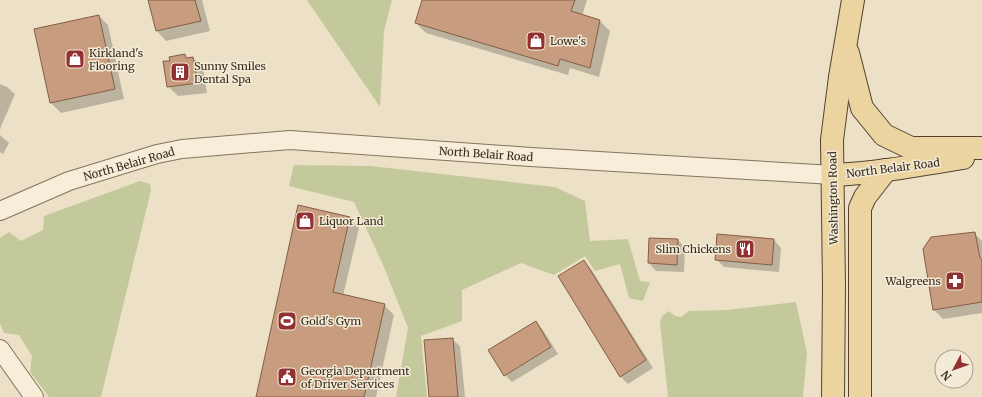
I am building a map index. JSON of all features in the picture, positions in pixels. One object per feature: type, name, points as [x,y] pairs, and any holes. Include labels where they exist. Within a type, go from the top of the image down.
[{"type":"main road","name":"Washington Road","points":[[833,397],[834,286],[832,140],[853,0]]},
{"type":"main road","points":[[846,41],[862,108],[884,135],[911,148],[982,148]]},
{"type":"main road","name":"North Belair Road","points":[[833,175],[886,170],[982,155]]},
{"type":"main road","points":[[860,397],[860,208],[865,197],[886,170]]},
{"type":"street","name":"North Belair Road","points":[[0,211],[69,181],[157,154],[182,149],[290,140],[833,175]]},
{"type":"street","points":[[0,349],[34,397]]},
{"type":"green space","points":[[307,0],[392,0],[384,31],[380,107]]},
{"type":"green space","points":[[294,165],[371,166],[555,187],[585,201],[590,241],[628,239],[640,281],[650,282],[643,301],[629,298],[620,264],[595,271],[585,256],[554,275],[521,263],[462,290],[462,321],[421,336],[427,397],[396,397],[408,328],[384,267],[354,202],[289,186]]},
{"type":"green space","points":[[140,181],[150,184],[151,190],[101,397],[49,397],[30,372],[32,356],[19,335],[4,333],[0,323],[0,238],[9,232],[21,241],[43,230],[44,216]]},
{"type":"green space","points":[[796,302],[807,353],[803,397],[668,397],[660,323],[662,316],[669,311],[675,316],[681,317],[689,311],[727,310]]},
{"type":"building","points":[[148,0],[195,0],[201,21],[156,31]]},
{"type":"building","name":"Lowe's","points":[[422,0],[575,0],[571,11],[600,20],[590,68],[560,59],[558,66],[415,23]]},
{"type":"building","name":"Kirkland's Flooring","points":[[99,15],[115,89],[50,103],[34,29]]},
{"type":"building","name":"Sunny Smiles Dental Spa","points":[[185,54],[186,58],[193,57],[198,83],[167,87],[163,61],[170,61],[169,57]]},
{"type":"building","points":[[298,205],[350,217],[333,292],[385,304],[364,397],[256,397]]},
{"type":"building","name":"Walgreens","points":[[975,232],[980,258],[982,260],[982,302],[933,310],[923,249],[931,237]]},
{"type":"building","name":"Slim Chickens","points":[[717,234],[774,239],[772,265],[715,260]]},
{"type":"building","points":[[649,238],[678,239],[677,265],[648,263]]},
{"type":"building","points":[[584,260],[646,360],[620,377],[558,276]]},
{"type":"building","points":[[536,321],[551,347],[504,376],[488,350]]},
{"type":"building","points":[[453,338],[458,397],[429,397],[424,340]]},
{"type":"place","name":"Lowe's","points":[[536,41]]},
{"type":"place","name":"Kirkland's Flooring","points":[[75,59]]},
{"type":"place","name":"Sunny Smiles Dental Spa","points":[[180,72]]},
{"type":"place","name":"Liquor Land","points":[[305,221]]},
{"type":"place","name":"Slim Chickens","points":[[745,249]]},
{"type":"place","name":"Walgreens","points":[[955,281]]},
{"type":"place","name":"Gold's Gym","points":[[287,321]]},
{"type":"place","name":"Georgia Department of Driver Services","points":[[287,377]]}]
